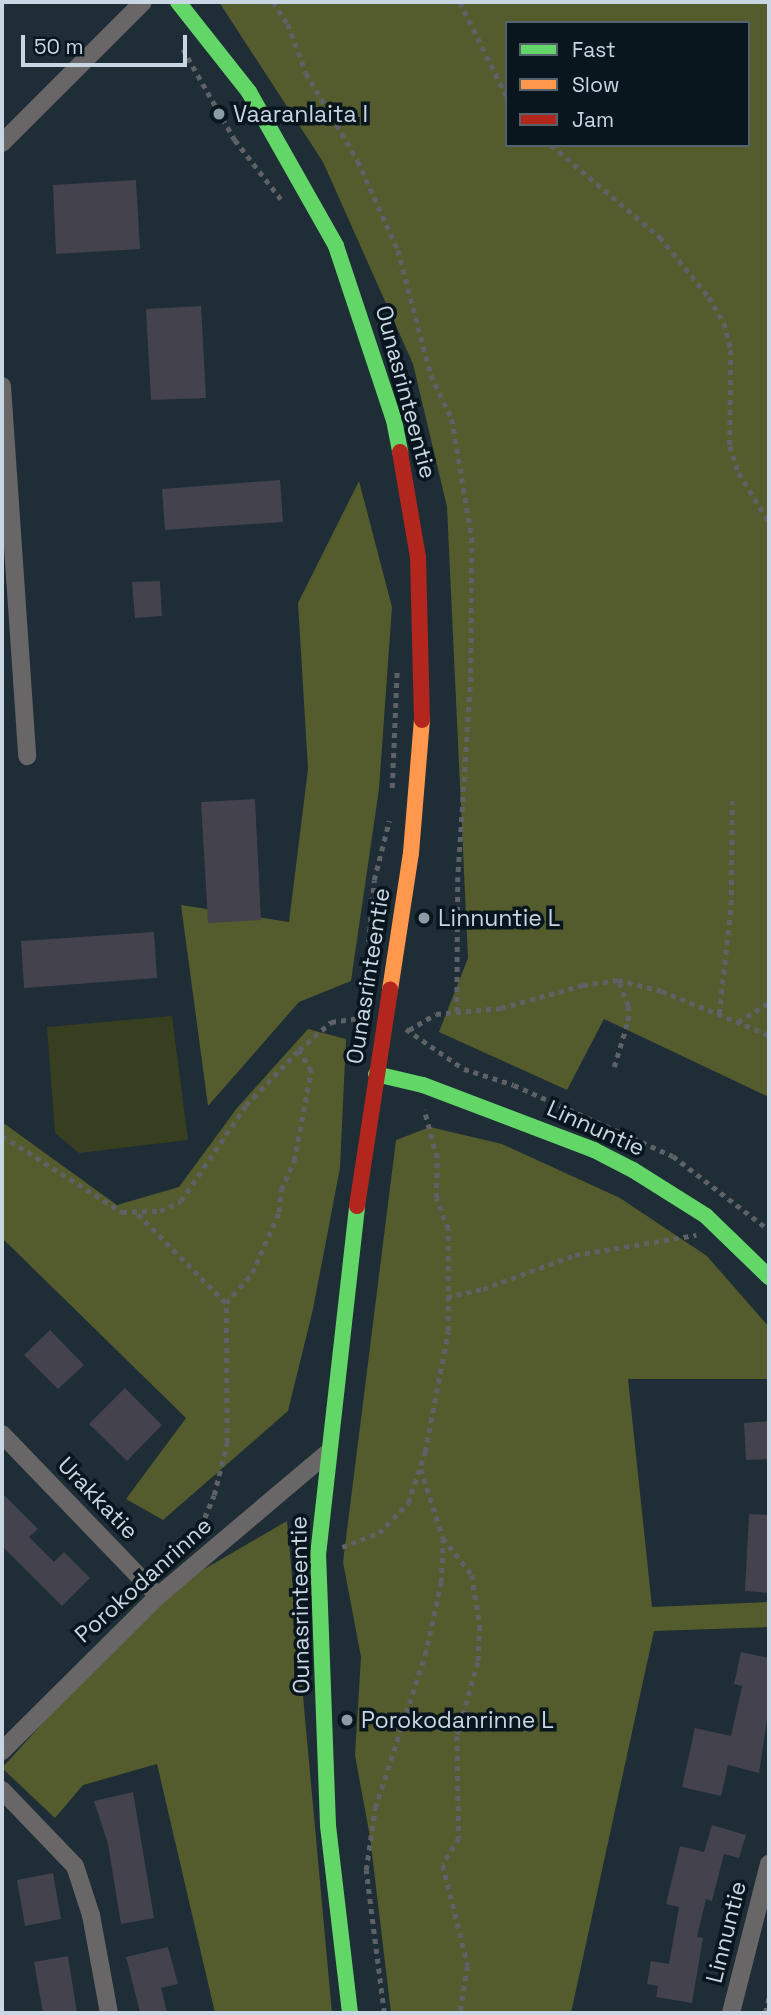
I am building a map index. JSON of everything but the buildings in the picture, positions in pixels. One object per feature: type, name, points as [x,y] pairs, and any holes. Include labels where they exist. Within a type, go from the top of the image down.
[{"type":"street","points":[[2,143],[143,2]]},
{"type":"street","name":"Ounasrinteentie","points":[[178,2],[249,92],[337,246],[377,356],[410,492],[424,632],[422,737],[411,853],[376,1074],[326,1454],[319,1551],[328,1825],[350,2013]]},
{"type":"street","points":[[2,386],[27,756]]},
{"type":"street","name":"Linnuntie","points":[[376,1074],[423,1084],[594,1150],[677,1196],[717,1226],[769,1277]]},
{"type":"street","name":"Urakkatie","points":[[2,1434],[158,1596]]},
{"type":"street","name":"Porokodanrinne","points":[[2,1751],[158,1596],[326,1454]]},
{"type":"street","points":[[2,1790],[75,1867],[91,1915],[109,2013]]},
{"type":"street","name":"Linnuntie","points":[[731,2013],[769,1864]]},
{"type":"path","points":[[460,2],[505,93]]},
{"type":"path","points":[[181,44],[235,140],[285,205]]},
{"type":"path","points":[[553,147],[660,237],[709,297],[724,323],[731,350],[730,446],[739,473],[769,522]]},
{"type":"path","points":[[391,793],[397,668]]},
{"type":"path","points":[[719,1014],[731,905],[732,801]]},
{"type":"path","points":[[2,1136],[85,1192],[122,1212],[160,1212],[181,1201],[246,1104],[299,1050],[331,1022],[362,1017],[374,880],[390,818]]},
{"type":"path","points":[[614,1067],[628,1021],[628,1006],[618,981]]},
{"type":"path","points":[[408,1030],[436,1014],[501,1008],[576,986],[618,981],[640,983],[769,1035]]},
{"type":"path","points":[[738,1022],[769,1003]]},
{"type":"path","points":[[185,1573],[214,1495],[227,1443],[226,1303],[252,1273],[278,1212],[281,1190],[294,1161],[311,1071],[299,1050]]},
{"type":"path","points":[[319,1551],[364,1542],[379,1533],[408,1503],[421,1469],[448,1331],[448,1229],[436,1198],[437,1158],[423,1109],[423,1084]]},
{"type":"path","points":[[138,1214],[226,1303]]},
{"type":"path","points":[[447,1297],[483,1289],[575,1255],[690,1236],[717,1226]]},
{"type":"path","points":[[384,2013],[366,1870],[375,1808],[425,1656],[441,1583],[443,1538],[421,1469]]},
{"type":"path","points":[[443,1538],[472,1575],[480,1626],[475,1674],[457,1736],[459,1838],[443,1866],[468,1966],[460,2013]]},
{"type":"path","points":[[765,2013],[769,1997]]},
{"type":"green space","points":[[219,2],[769,2],[769,1097],[604,1019],[567,1090],[439,1032],[468,958],[447,507],[413,364],[323,162]]},
{"type":"green space","points":[[359,481],[392,607],[379,789],[351,981],[299,1002],[208,1106],[181,905],[289,922],[308,769],[298,603]]},
{"type":"green space","points":[[172,1016],[188,1140],[79,1153],[55,1133],[47,1027]]},
{"type":"green space","points":[[308,1029],[346,1039],[340,1168],[313,1309],[288,1411],[163,1520],[126,1499],[186,1418],[2,1238],[2,1122],[117,1205],[179,1187],[237,1108]]},
{"type":"green space","points":[[430,1127],[502,1144],[620,1198],[707,1256],[769,1327],[769,1379],[628,1379],[652,1607],[769,1602],[769,1627],[654,1631],[571,2013],[391,2013],[370,1837],[355,1755],[361,1657],[343,1562],[396,1140]]},
{"type":"green space","points":[[287,1521],[332,2013],[215,2013],[157,1764],[83,1785],[55,1818],[2,1768],[158,1596]]},
{"type":"traffic: fast","points":[[178,2],[249,92],[336,246],[394,420],[400,452]]},
{"type":"traffic: fast","points":[[376,1074],[423,1085],[594,1150],[633,1170],[706,1216],[769,1277]]},
{"type":"traffic: fast","points":[[350,2013],[328,1825],[318,1555],[357,1206]]},
{"type":"traffic: slow","points":[[390,990],[411,853],[422,720]]},
{"type":"traffic: jam","points":[[400,452],[418,557],[422,720]]},
{"type":"traffic: jam","points":[[357,1206],[390,990]]},
{"type":"place","name":"Vaaranlaita I","points":[[219,114]]},
{"type":"place","name":"Linnuntie L","points":[[424,918]]},
{"type":"place","name":"Porokodanrinne L","points":[[347,1720]]}]
